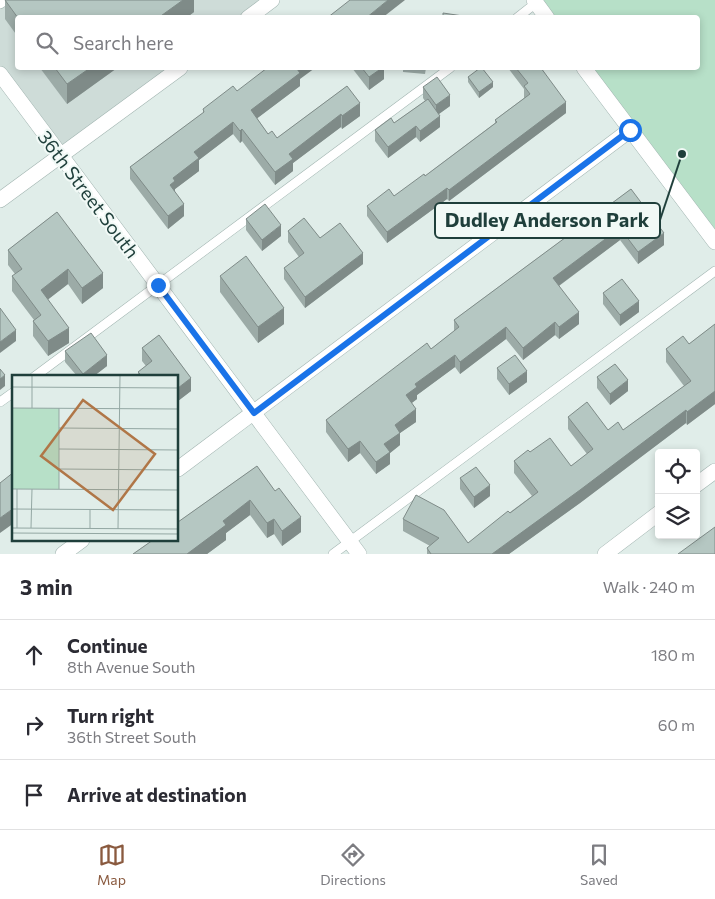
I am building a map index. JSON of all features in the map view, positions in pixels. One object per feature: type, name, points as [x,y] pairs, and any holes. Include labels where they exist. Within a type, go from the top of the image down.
[{"type":"street","points":[[252,15],[272,0]]},
{"type":"street","points":[[535,2],[545,15]]},
{"type":"street","points":[[0,200],[177,70]]},
{"type":"street","points":[[585,70],[715,242]]},
{"type":"street","name":"36th Street South","points":[[0,74],[354,548]]},
{"type":"street","points":[[179,469],[630,130]]},
{"type":"street","points":[[700,482],[715,471]]},
{"type":"street","points":[[605,554],[655,516]]},
{"type":"street","points":[[63,554],[79,542]]},
{"type":"lane","points":[[0,4],[6,0]]},
{"type":"lane","points":[[520,15],[535,2]]},
{"type":"lane","points":[[35,375],[447,70]]},
{"type":"lane","points":[[333,554],[354,548],[715,271]]},
{"type":"lane","points":[[0,402],[12,393]]},
{"type":"shaded area","points":[[0,0],[270,0],[250,15],[15,15],[15,70],[176,70],[60,156],[0,74]]},
{"type":"green space","points":[[534,0],[715,0],[715,241],[587,70],[700,70],[700,15],[545,15]]},
{"type":"building","points":[[5,0],[183,0],[162,15],[16,15]]},
{"type":"building","points":[[350,0],[388,0],[370,15],[331,15]]},
{"type":"building","points":[[56,70],[87,70],[67,84]]},
{"type":"building","points":[[264,70],[298,70],[300,73],[251,110],[268,134],[272,131],[277,138],[347,86],[360,103],[342,116],[341,114],[289,154],[293,159],[275,172],[242,129],[240,131],[233,122],[194,152],[199,158],[173,178],[175,181],[170,185],[184,204],[168,216],[130,167],[204,112],[203,109],[233,86],[237,91]]},
{"type":"building","points":[[364,70],[379,70],[369,77]]},
{"type":"building","points":[[477,70],[484,70],[493,82],[479,92],[468,77]]},
{"type":"building","points":[[518,70],[542,70],[566,102],[449,190],[447,188],[387,232],[367,206],[389,189],[394,196],[424,174],[425,176],[497,122],[495,120],[530,94],[524,86],[528,83]]},
{"type":"building","points":[[437,77],[450,95],[436,105],[423,87]]},
{"type":"building","points":[[428,99],[440,116],[420,131],[416,126],[388,147],[375,130],[391,118],[394,123]]},
{"type":"building","points":[[631,189],[664,233],[638,252],[620,228],[553,278],[579,312],[559,327],[555,322],[523,348],[506,327],[460,362],[455,355],[415,384],[417,387],[406,395],[416,409],[395,425],[400,433],[384,444],[390,452],[376,462],[360,441],[348,449],[326,420],[427,343],[431,349],[459,327],[454,320]]},
{"type":"building","points":[[265,204],[281,225],[262,240],[246,219]]},
{"type":"building","points":[[57,212],[103,273],[82,288],[68,269],[41,290],[69,328],[48,341],[33,321],[41,315],[12,276],[22,269],[8,250]]},
{"type":"building","points":[[304,218],[320,238],[340,223],[363,253],[305,297],[284,268],[304,253],[288,231]]},
{"type":"building","points":[[246,256],[284,308],[258,327],[220,276]]},
{"type":"building","points":[[622,279],[639,301],[620,315],[603,293]]},
{"type":"building","points":[[0,308],[16,330],[0,342]]},
{"type":"building","points":[[715,324],[715,391],[687,412],[686,410],[492,554],[431,554],[427,548],[439,538],[403,519],[416,495],[444,510],[468,543],[508,511],[510,513],[538,492],[514,461],[528,450],[530,452],[550,438],[571,466],[593,449],[568,417],[587,402],[608,430],[618,422],[623,430],[691,381],[666,349],[683,336],[689,344]]},
{"type":"building","points":[[91,333],[107,355],[83,374],[65,351]]},
{"type":"building","points":[[159,335],[191,378],[179,387],[179,375],[141,375],[138,372],[152,361],[142,348]]},
{"type":"building","points":[[515,355],[527,371],[509,384],[497,368]]},
{"type":"building","points":[[615,364],[628,380],[610,394],[597,377]]},
{"type":"building","points":[[0,369],[5,375],[0,379]]},
{"type":"building","points":[[257,466],[275,491],[279,488],[301,517],[282,531],[274,519],[267,523],[250,500],[223,521],[226,525],[187,554],[133,554],[150,542],[179,542],[179,521]]},
{"type":"building","points":[[476,467],[490,485],[474,497],[460,478]]},
{"type":"building","points":[[12,474],[12,509],[0,518],[0,483]]},
{"type":"building","points":[[715,527],[715,554],[678,554],[700,539]]},
{"type":"place","name":"Dudley Anderson Park","points":[[682,154]]},
{"type":"route","points":[[158,285],[254,413],[630,130]]}]
